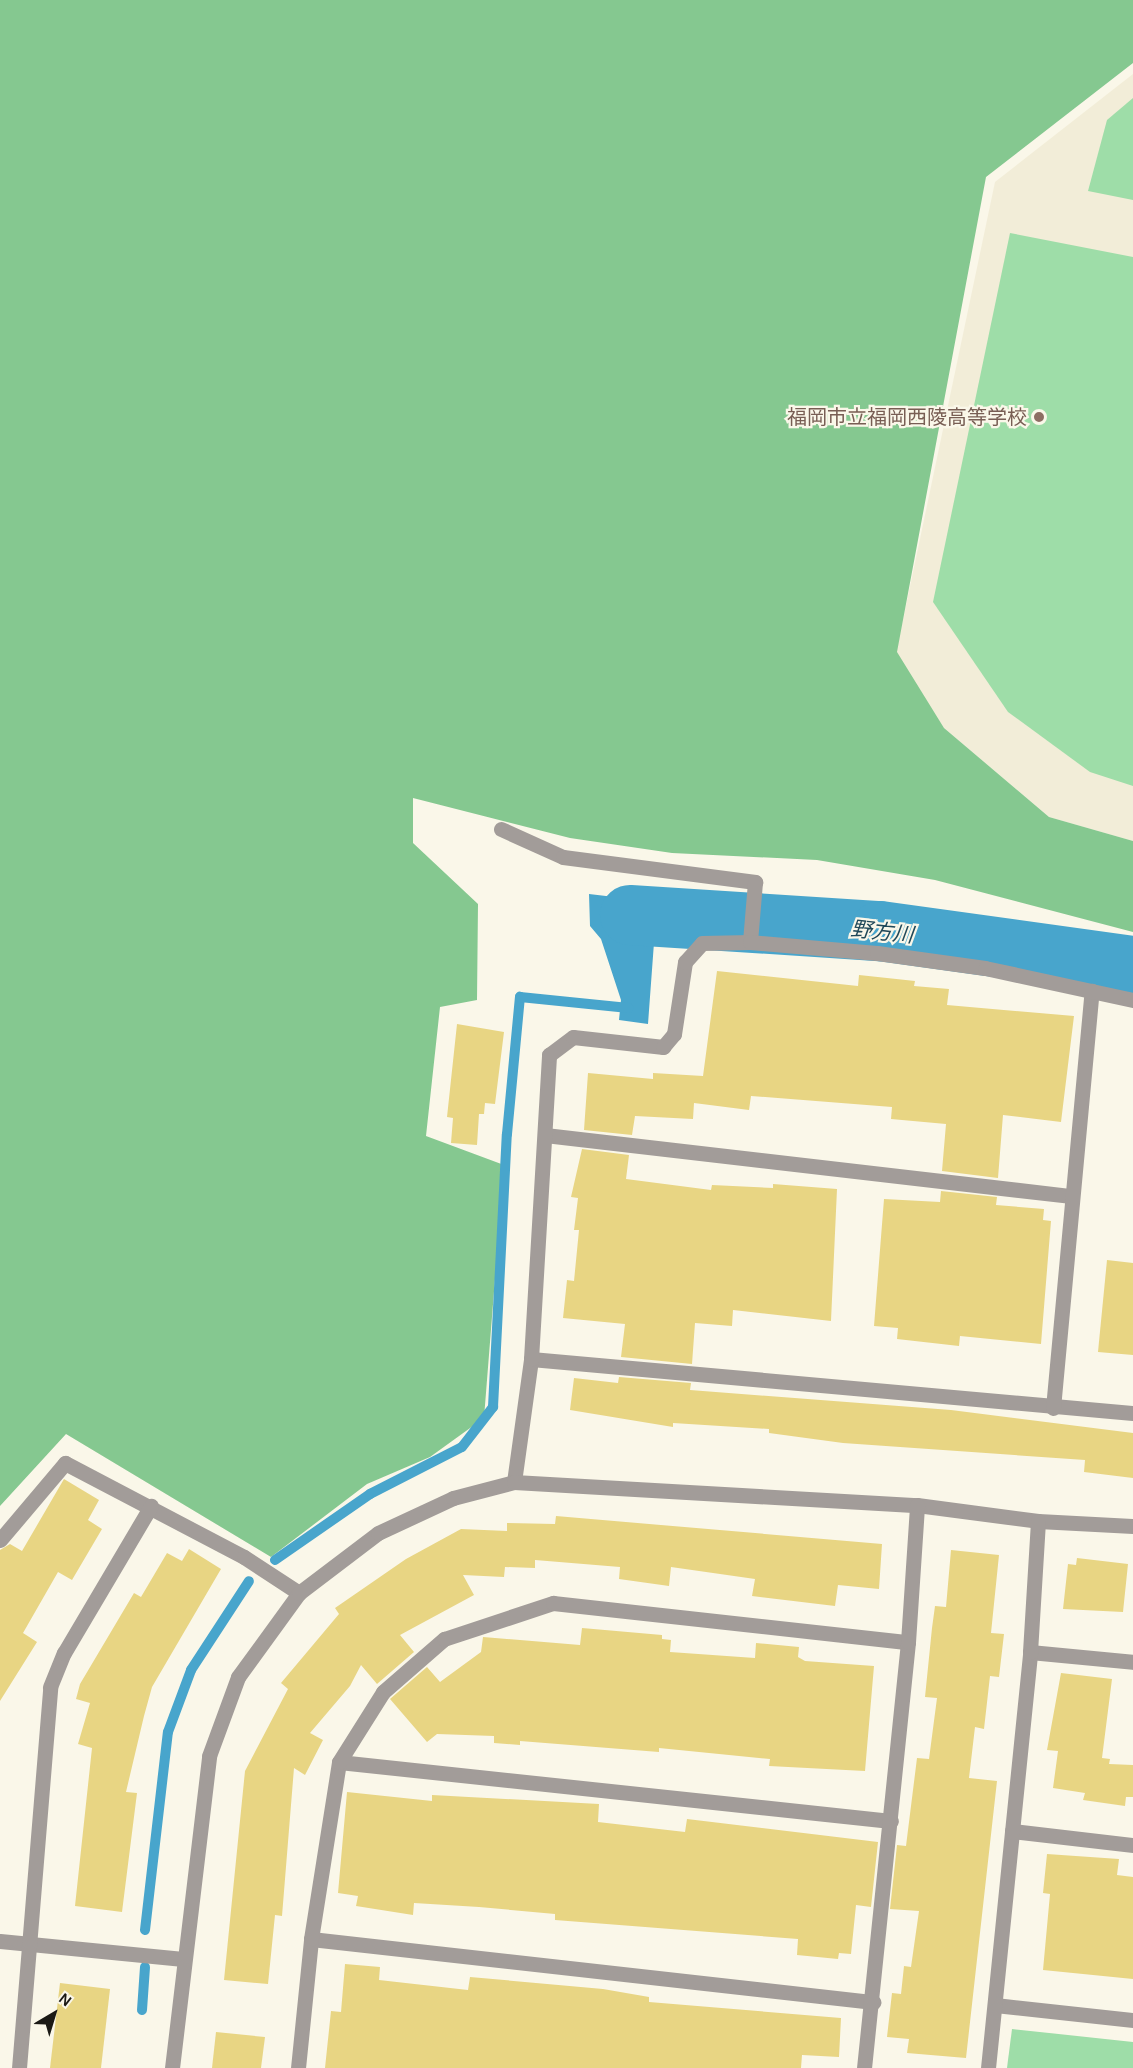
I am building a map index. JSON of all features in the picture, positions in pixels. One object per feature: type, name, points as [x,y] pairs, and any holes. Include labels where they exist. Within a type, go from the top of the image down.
[{"type":"street","points":[[501,829],[563,857],[755,882],[750,942]]},
{"type":"street","points":[[514,1482],[531,1359],[549,1055],[573,1037],[663,1047],[674,1034],[685,962],[702,943],[750,942],[974,966],[1133,1000]]},
{"type":"street","points":[[1053,1408],[1071,1196],[1092,991]]},
{"type":"street","points":[[545,1135],[1071,1196]]},
{"type":"street","points":[[531,1359],[1053,1408],[1133,1413]]},
{"type":"street","points":[[0,1540],[65,1463],[151,1506],[299,1593]]},
{"type":"street","points":[[172,2068],[183,1959],[209,1756],[238,1677],[299,1593],[378,1533],[453,1498],[514,1482],[917,1505],[1038,1521],[1133,1526]]},
{"type":"street","points":[[864,2068],[873,2002],[908,1642],[917,1505]]},
{"type":"street","points":[[19,2068],[32,1944],[50,1687],[64,1653],[151,1506]]},
{"type":"street","points":[[988,2068],[1030,1652],[1038,1521]]},
{"type":"street","points":[[298,2068],[311,1939],[339,1762],[383,1692],[444,1639],[553,1603],[908,1642]]},
{"type":"street","points":[[1030,1652],[1133,1662]]},
{"type":"street","points":[[339,1762],[891,1821]]},
{"type":"street","points":[[1012,1831],[1133,1845]]},
{"type":"street","points":[[311,1939],[873,2002]]},
{"type":"street","points":[[0,1941],[183,1959]]},
{"type":"street","points":[[995,2005],[1133,2020]]},
{"type":"shaded area","name":"福岡市立福岡西陵高等学校","points":[[1133,74],[1133,841],[1049,817],[944,728],[896,653],[995,182]]},
{"type":"green space","points":[[0,0],[1133,0],[1133,63],[986,177],[897,652],[944,728],[1049,817],[1133,841],[1133,932],[935,880],[817,860],[672,853],[570,838],[413,798],[413,843],[478,904],[477,1000],[440,1007],[426,1136],[504,1165],[484,1418],[430,1457],[367,1484],[271,1557],[66,1434],[0,1506]]},
{"type":"green space","points":[[1133,98],[1133,200],[1088,191],[1107,120]]},
{"type":"green space","name":"福岡市立福岡西陵高等学校","points":[[1010,233],[1133,257],[1133,786],[1090,772],[1008,712],[933,602]]},
{"type":"green space","points":[[1012,2029],[1133,2042],[1133,2068],[1007,2068]]},
{"type":"water","points":[[589,894],[657,902],[648,1024],[619,1020],[621,1000],[601,939],[590,926]]},
{"type":"building","points":[[717,971],[858,986],[859,975],[915,981],[914,986],[949,989],[947,1005],[1074,1016],[1061,1122],[1003,1115],[998,1178],[942,1171],[946,1124],[891,1119],[892,1107],[751,1096],[749,1110],[694,1103],[693,1119],[635,1116],[632,1135],[584,1130],[588,1073],[653,1079],[653,1073],[703,1076]]},
{"type":"building","points":[[457,1024],[504,1032],[495,1104],[485,1103],[484,1114],[479,1114],[477,1145],[451,1143],[453,1118],[447,1117]]},
{"type":"building","points":[[582,1149],[629,1155],[626,1179],[711,1190],[712,1185],[773,1188],[773,1184],[837,1189],[831,1321],[733,1310],[732,1326],[695,1323],[692,1364],[621,1357],[625,1324],[563,1318],[567,1280],[574,1281],[579,1230],[574,1230],[578,1198],[571,1197]]},
{"type":"building","points":[[941,1191],[997,1197],[996,1205],[1044,1209],[1043,1220],[1051,1221],[1041,1344],[960,1336],[959,1346],[897,1339],[898,1328],[874,1326],[884,1199],[940,1202]]},
{"type":"building","points":[[1107,1260],[1133,1263],[1133,1355],[1098,1352]]},
{"type":"building","points":[[619,1377],[691,1383],[690,1390],[951,1410],[1133,1433],[1133,1478],[1084,1472],[1085,1460],[843,1443],[769,1433],[769,1429],[673,1423],[673,1427],[570,1410],[574,1378],[618,1383]]},
{"type":"building","points":[[64,1479],[99,1500],[88,1520],[102,1529],[72,1580],[58,1572],[23,1633],[37,1642],[0,1701],[0,1550],[10,1544],[22,1551]]},
{"type":"building","points":[[556,1516],[882,1544],[879,1589],[838,1585],[835,1606],[752,1596],[755,1579],[671,1567],[669,1586],[619,1579],[620,1567],[535,1560],[535,1568],[505,1567],[504,1577],[463,1575],[474,1595],[400,1635],[414,1652],[377,1684],[361,1665],[350,1686],[310,1733],[323,1740],[305,1775],[294,1768],[282,1916],[275,1915],[268,1984],[224,1980],[245,1771],[288,1689],[281,1683],[339,1614],[335,1608],[406,1559],[461,1529],[507,1531],[507,1523],[555,1524]]},
{"type":"building","points":[[189,1549],[221,1569],[152,1687],[126,1792],[137,1793],[122,1912],[75,1906],[92,1748],[78,1744],[90,1703],[76,1699],[80,1684],[134,1593],[141,1597],[167,1553],[182,1561]]},
{"type":"building","points":[[951,1550],[999,1555],[991,1633],[1004,1634],[999,1677],[990,1676],[984,1729],[975,1727],[969,1778],[997,1781],[966,2058],[907,2053],[909,2039],[887,2037],[892,1993],[901,1994],[904,1966],[911,1967],[919,1911],[890,1909],[897,1845],[906,1846],[917,1758],[929,1759],[937,1698],[925,1697],[932,1628],[935,1606],[946,1607]]},
{"type":"building","points":[[1077,1558],[1128,1564],[1123,1612],[1063,1609],[1068,1564],[1076,1565]]},
{"type":"building","points":[[582,1628],[662,1635],[662,1639],[671,1640],[670,1652],[755,1658],[756,1643],[799,1647],[798,1657],[805,1661],[874,1666],[865,1771],[769,1766],[770,1759],[659,1748],[659,1752],[520,1741],[520,1745],[494,1743],[494,1736],[437,1734],[427,1742],[390,1699],[427,1667],[440,1682],[481,1652],[483,1637],[580,1645]]},
{"type":"building","points":[[1061,1673],[1112,1679],[1102,1758],[1110,1759],[1109,1764],[1133,1765],[1133,1797],[1126,1797],[1125,1806],[1083,1800],[1085,1793],[1053,1788],[1058,1751],[1047,1750]]},
{"type":"building","points":[[347,1792],[432,1801],[432,1795],[599,1804],[598,1822],[685,1832],[687,1819],[878,1842],[871,1907],[856,1905],[851,1954],[839,1953],[838,1959],[797,1955],[798,1939],[555,1920],[555,1914],[479,1907],[414,1903],[413,1915],[356,1906],[358,1896],[338,1893]]},
{"type":"building","points":[[1047,1854],[1119,1859],[1117,1875],[1133,1877],[1133,1979],[1043,1970],[1050,1894],[1043,1893]]},
{"type":"building","points":[[345,1964],[380,1967],[379,1980],[468,1990],[470,1977],[603,1989],[649,1997],[649,2002],[841,2018],[839,2057],[802,2055],[801,2068],[325,2068],[331,2011],[341,2012]]},
{"type":"building","points":[[60,1983],[110,1989],[101,2068],[50,2068]]},
{"type":"building","points":[[216,2032],[265,2037],[261,2068],[212,2068]]},
{"type":"waterway","name":"野方川","points":[[630,915],[880,931],[1133,966]]},
{"type":"waterway","points":[[275,1560],[370,1494],[462,1447],[493,1407],[507,1134],[520,997],[628,1008]]},
{"type":"waterway","points":[[145,1930],[168,1732],[191,1670],[249,1581]]},
{"type":"waterway","points":[[142,2010],[145,1967]]},
{"type":"place","name":"福岡市立福岡西陵高等学校","points":[[1039,417]]}]
